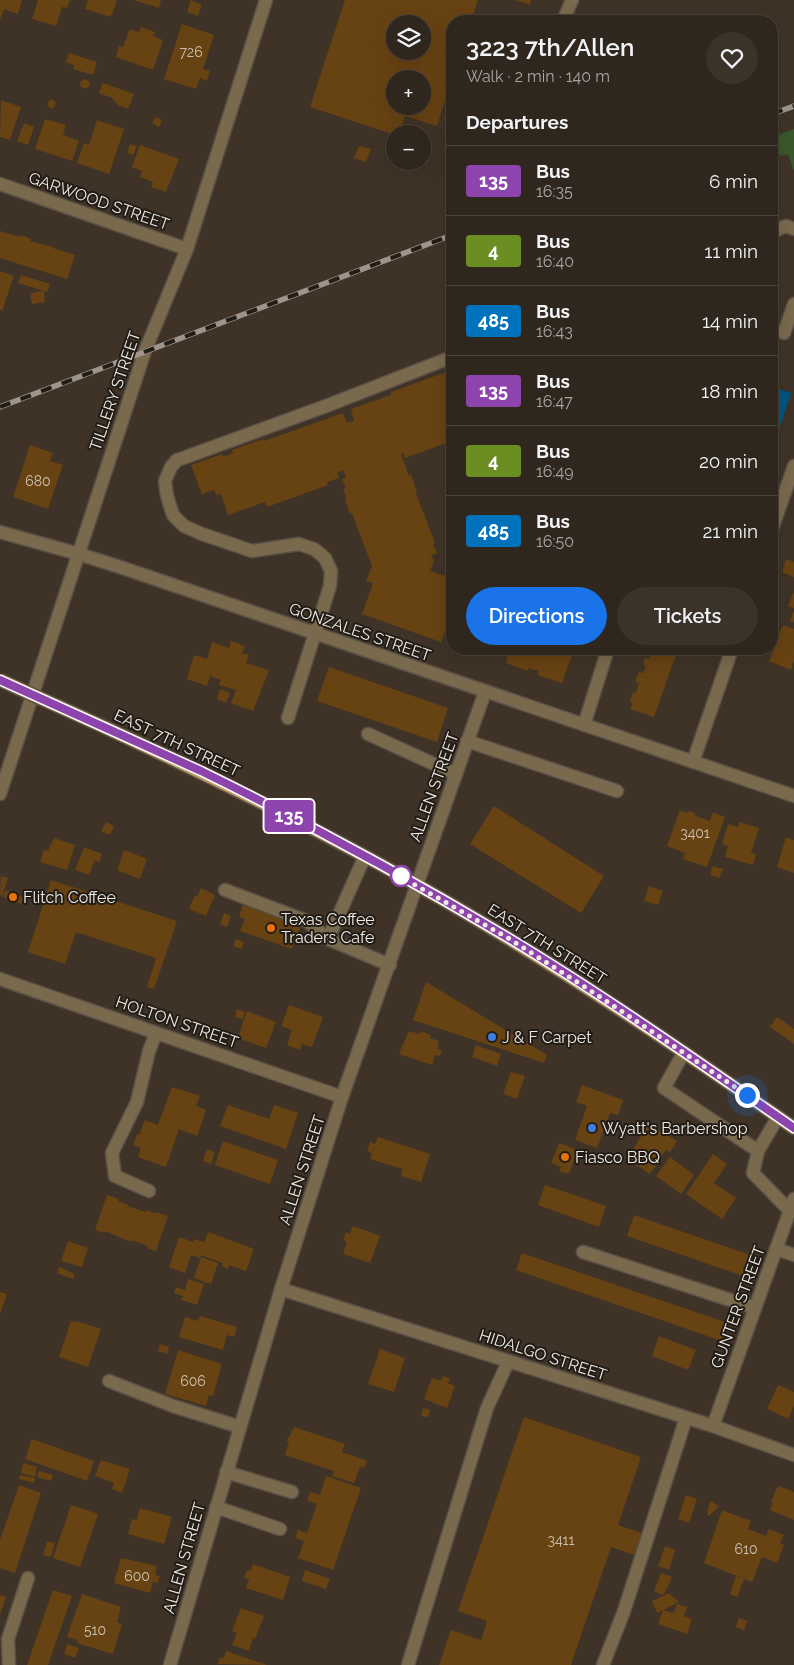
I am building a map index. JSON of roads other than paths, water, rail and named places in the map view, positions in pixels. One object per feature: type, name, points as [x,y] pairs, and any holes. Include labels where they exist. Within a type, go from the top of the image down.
[{"type":"main road","name":"EAST 7TH STREET","points":[[0,680],[201,772],[365,856],[508,938],[605,999],[794,1128]]},
{"type":"street","name":"TILLERY STREET","points":[[0,792],[145,351],[187,249],[266,0]]},
{"type":"street","points":[[565,15],[572,0]]},
{"type":"street","name":"GARWOOD STREET","points":[[0,184],[187,249]]},
{"type":"street","points":[[778,229],[786,226],[794,229]]},
{"type":"street","points":[[784,333],[794,304]]},
{"type":"street","points":[[288,718],[330,586],[331,571],[325,558],[314,549],[299,544],[252,551],[184,526],[173,515],[167,496],[165,481],[171,467],[177,460],[326,406],[446,359]]},
{"type":"street","points":[[778,513],[794,466]]},
{"type":"street","name":"GONZALES STREET","points":[[0,532],[79,554],[794,796]]},
{"type":"street","points":[[584,725],[606,655]]},
{"type":"street","points":[[693,762],[730,655]]},
{"type":"street","name":"ALLEN STREET","points":[[170,1665],[281,1288],[342,1097],[485,692]]},
{"type":"street","points":[[368,734],[456,774]]},
{"type":"street","points":[[467,741],[617,791]]},
{"type":"street","points":[[328,939],[365,856]]},
{"type":"street","points":[[225,890],[307,921],[328,939],[390,965]]},
{"type":"street","name":"HOLTON STREET","points":[[0,979],[342,1097]]},
{"type":"street","points":[[149,1191],[115,1176],[112,1153],[136,1102],[149,1051],[156,1032]]},
{"type":"street","points":[[684,1052],[664,1088],[758,1151]]},
{"type":"street","points":[[778,1117],[758,1151],[753,1173],[792,1205]]},
{"type":"street","name":"GUNTER STREET","points":[[713,1426],[792,1205]]},
{"type":"street","points":[[776,1249],[794,1255]]},
{"type":"street","points":[[583,1252],[755,1308]]},
{"type":"street","name":"HIDALGO STREET","points":[[281,1288],[713,1426],[794,1455]]},
{"type":"street","points":[[408,1665],[487,1408],[508,1362]]},
{"type":"street","points":[[109,1382],[173,1406],[240,1427]]},
{"type":"street","points":[[603,1665],[624,1610],[686,1418]]},
{"type":"street","points":[[226,1472],[292,1492]]},
{"type":"street","points":[[216,1507],[280,1529]]},
{"type":"street","points":[[9,1665],[8,1639],[28,1578]]},
{"type":"water","points":[[778,389],[791,393],[778,433]]},
{"type":"railway","points":[[778,112],[794,106]]},
{"type":"railway","points":[[0,407],[446,237]]},
{"type":"place","name":"Flitch Coffee","points":[[13,897]]},
{"type":"place","name":"Texas Coffee Traders Cafe","points":[[271,928]]},
{"type":"place","name":"J & F Carpet","points":[[492,1037]]},
{"type":"place","name":"Wyatt's Barbershop","points":[[592,1128]]},
{"type":"place","name":"Fiasco BBQ","points":[[565,1157]]}]
